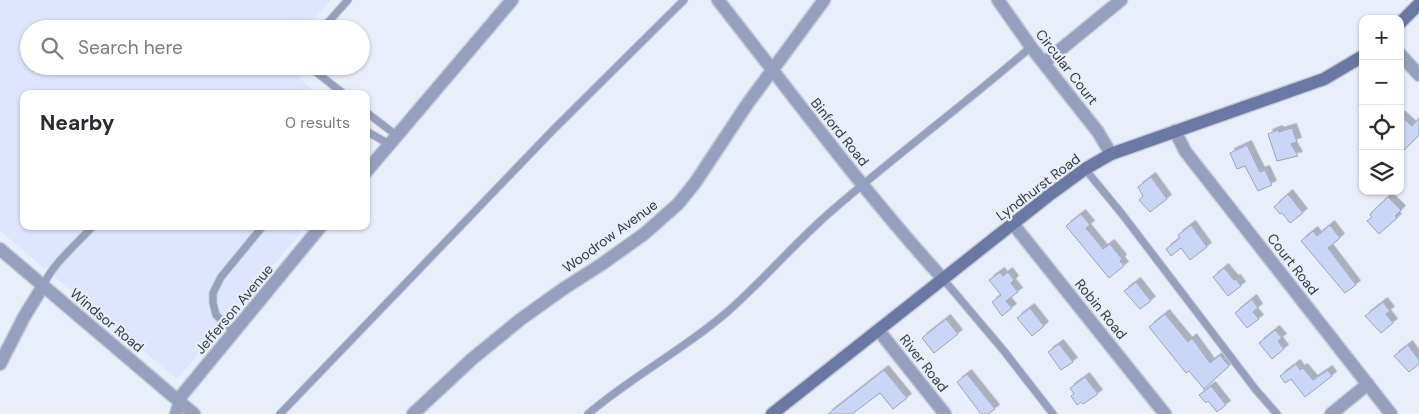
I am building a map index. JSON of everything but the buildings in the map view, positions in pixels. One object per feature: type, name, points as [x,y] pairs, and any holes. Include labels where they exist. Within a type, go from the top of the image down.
[{"type":"main road","points":[[1404,19],[1416,7]]},
{"type":"main road","name":"Lyndhurst Road","points":[[772,414],[1085,169],[1111,154],[1318,81],[1347,67],[1359,59]]},
{"type":"street","points":[[370,167],[512,0]]},
{"type":"street","name":"Binford Road","points":[[718,0],[864,185],[915,248],[944,280]]},
{"type":"street","name":"Woodrow Avenue","points":[[413,414],[472,359],[521,319],[644,234],[678,204],[700,177],[772,69],[824,0]]},
{"type":"street","name":"Circular Court","points":[[998,0],[1031,47],[1093,124],[1111,154]]},
{"type":"street","points":[[1044,63],[1121,0]]},
{"type":"street","points":[[1404,58],[1419,75]]},
{"type":"street","name":"Court Road","points":[[1175,131],[1184,151],[1391,414]]},
{"type":"street","name":"Robin Road","points":[[1013,224],[1166,414]]},
{"type":"street","name":"Jefferson Avenue","points":[[176,414],[179,401],[203,368],[318,230]]},
{"type":"street","name":"Windsor Road","points":[[0,249],[194,414]]},
{"type":"street","points":[[0,364],[24,317],[43,286]]},
{"type":"street","name":"River Road","points":[[880,330],[944,414]]},
{"type":"street","points":[[1331,414],[1368,384]]},
{"type":"lane","points":[[330,20],[348,0]]},
{"type":"lane","points":[[280,414],[548,137],[684,0]]},
{"type":"lane","points":[[588,414],[630,381],[703,331],[725,313],[764,277],[803,236],[836,207],[1031,47]]},
{"type":"lane","points":[[320,75],[339,90]]},
{"type":"lane","points":[[370,116],[392,140]]},
{"type":"lane","points":[[370,132],[392,140]]},
{"type":"lane","points":[[1085,169],[1122,214],[1256,390],[1277,414]]},
{"type":"lane","points":[[43,286],[55,267],[89,230]]},
{"type":"lane","points":[[234,332],[216,315],[213,293],[221,277],[261,230]]},
{"type":"lane","points":[[944,280],[1004,351],[1053,414]]},
{"type":"shaded area","points":[[0,0],[331,0],[314,20],[20,20],[20,75],[298,75],[312,90],[20,90],[20,230],[303,230],[177,379],[0,231]]}]
